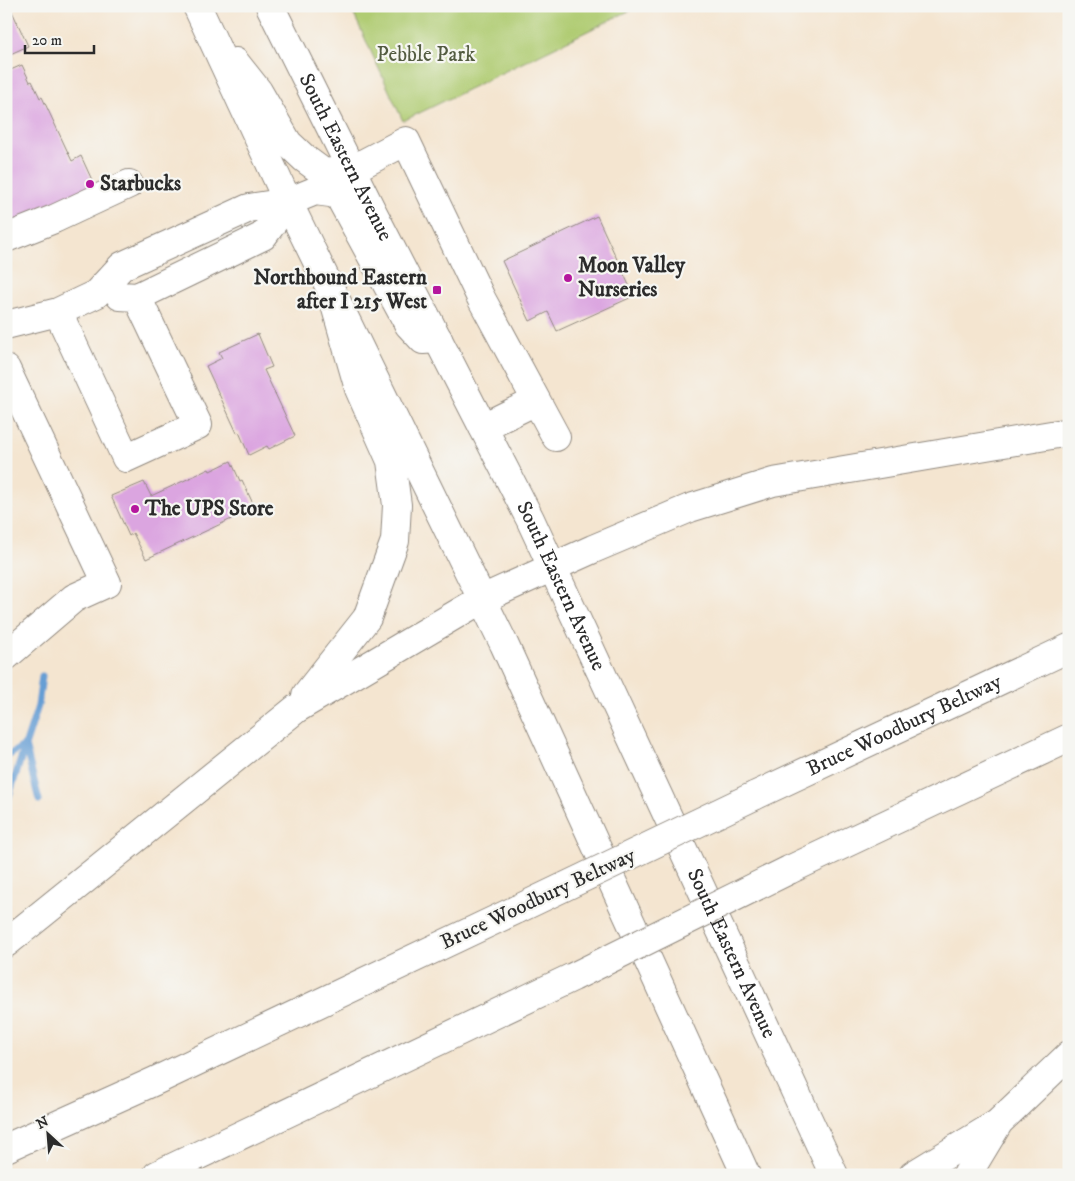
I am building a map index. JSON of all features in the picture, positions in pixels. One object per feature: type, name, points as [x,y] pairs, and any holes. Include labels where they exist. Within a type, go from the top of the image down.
[{"type":"main road","name":"South Eastern Avenue","points":[[270,6],[351,170],[530,520],[834,1175]]},
{"type":"main road","points":[[201,14],[258,91],[288,142],[305,159],[324,173],[351,170],[406,141],[481,298],[556,437]]},
{"type":"main road","points":[[201,14],[288,202],[521,679],[746,1175]]},
{"type":"main road","points":[[6,238],[54,219],[129,184]]},
{"type":"main road","points":[[6,325],[58,312],[96,294],[122,266],[248,208],[288,202],[315,191],[338,194],[409,325],[423,340],[438,339]]},
{"type":"main road","points":[[96,294],[137,297],[263,236],[288,202]]},
{"type":"main road","points":[[296,709],[367,618],[395,541],[397,505],[391,461],[359,389],[331,291]]},
{"type":"main road","points":[[58,312],[126,458],[198,425],[137,297]]},
{"type":"main road","points":[[6,369],[107,583],[74,598],[6,656]]},
{"type":"main road","points":[[483,427],[536,401]]},
{"type":"main road","points":[[6,943],[296,709],[482,599],[690,508],[773,482],[1069,432]]},
{"type":"main road","name":"Bruce Woodbury Beltway","points":[[6,1148],[155,1081],[1069,648]]},
{"type":"main road","points":[[157,1175],[573,977],[789,870],[1069,738]]},
{"type":"main road","points":[[913,1175],[1000,1122],[1069,1055]]},
{"type":"main road","points":[[967,1175],[1000,1122]]},
{"type":"green space","name":"Pebble Park","points":[[350,6],[639,6],[403,121]]},
{"type":"building","points":[[10,7],[28,46],[6,56],[6,8]]},
{"type":"building","points":[[22,65],[40,98],[42,97],[72,161],[81,156],[97,191],[8,226],[6,222],[6,72]]},
{"type":"building","name":"Moon Valley Nurseries","points":[[597,216],[634,296],[557,331],[548,312],[530,321],[502,261]]},
{"type":"building","points":[[258,334],[272,367],[264,370],[295,436],[269,449],[267,446],[249,455],[206,366],[222,358],[219,352]]},
{"type":"building","points":[[231,461],[255,508],[146,559],[133,533],[129,536],[111,496],[144,482],[151,496]]},
{"type":"waterway","points":[[6,805],[38,706],[42,676]]},
{"type":"waterway","points":[[25,745],[39,800]]},
{"type":"waterway","points":[[6,757],[25,745]]},
{"type":"place","name":"Starbucks","points":[[90,184]]},
{"type":"place","name":"Moon Valley Nurseries","points":[[568,278]]},
{"type":"place","name":"Northbound Eastern after I 215 West","points":[[437,290]]},
{"type":"place","name":"The UPS Store","points":[[135,509]]}]
